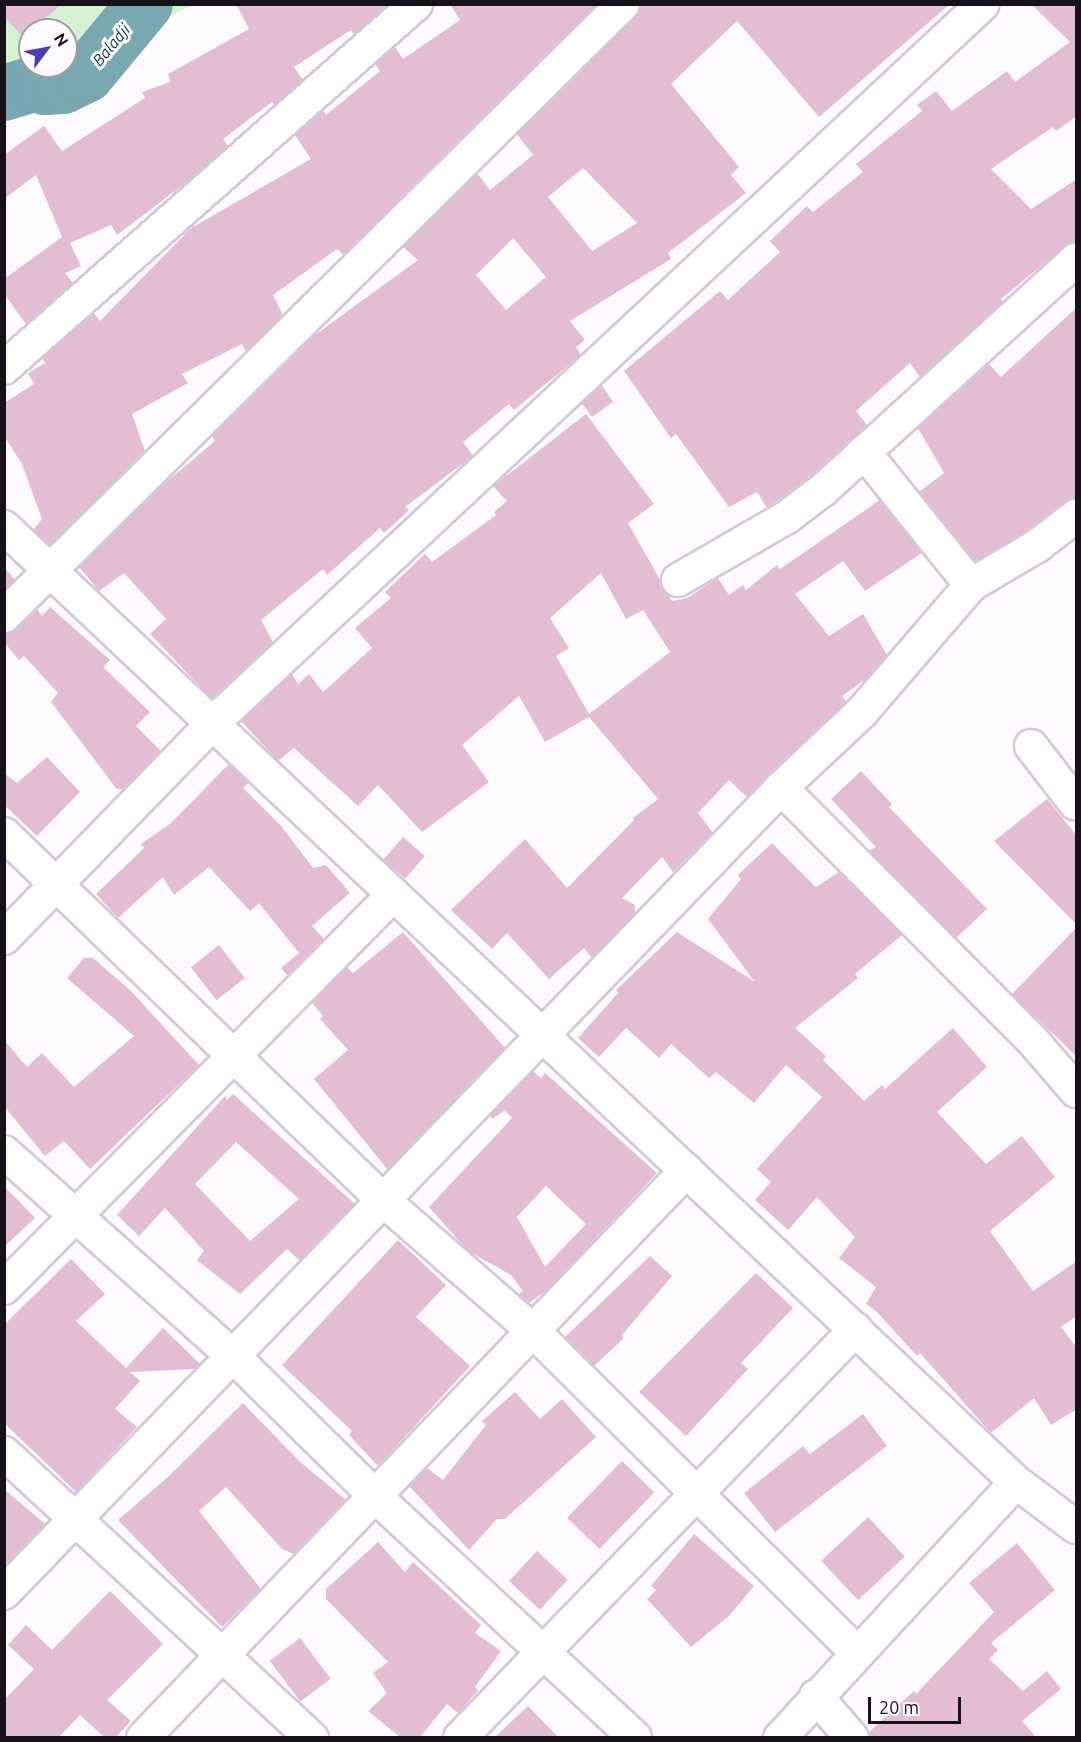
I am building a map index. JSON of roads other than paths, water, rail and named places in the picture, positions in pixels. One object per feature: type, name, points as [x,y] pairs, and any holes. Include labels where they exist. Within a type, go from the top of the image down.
[{"type":"street","points":[[4,368],[416,4]]},
{"type":"street","points":[[4,616],[622,4]]},
{"type":"street","points":[[4,938],[213,723],[983,4]]},
{"type":"street","points":[[678,580],[788,517],[864,452],[1077,260]]},
{"type":"street","points":[[864,452],[972,585]]},
{"type":"street","points":[[4,1593],[782,788],[861,713],[972,585],[1037,546],[1077,516]]},
{"type":"street","points":[[4,527],[1016,1482],[1077,1527]]},
{"type":"street","points":[[1031,747],[1077,804]]},
{"type":"street","points":[[782,788],[1033,1041],[1077,1091]]},
{"type":"street","points":[[4,834],[383,1200],[533,1331],[695,1496],[856,1652]]},
{"type":"street","points":[[4,1288],[394,894]]},
{"type":"street","points":[[4,1152],[233,1356],[375,1496],[545,1650],[635,1737]]},
{"type":"street","points":[[142,1737],[219,1654],[375,1496],[687,1170]]},
{"type":"street","points":[[460,1737],[856,1329]]},
{"type":"street","points":[[4,1453],[219,1654],[312,1737]]},
{"type":"street","points":[[780,1737],[856,1652],[1016,1482]]},
{"type":"street","points":[[816,1696],[852,1737]]},
{"type":"waterway","name":"Baladji","points":[[4,93],[36,83],[45,87],[63,86],[86,75],[145,4]]}]
